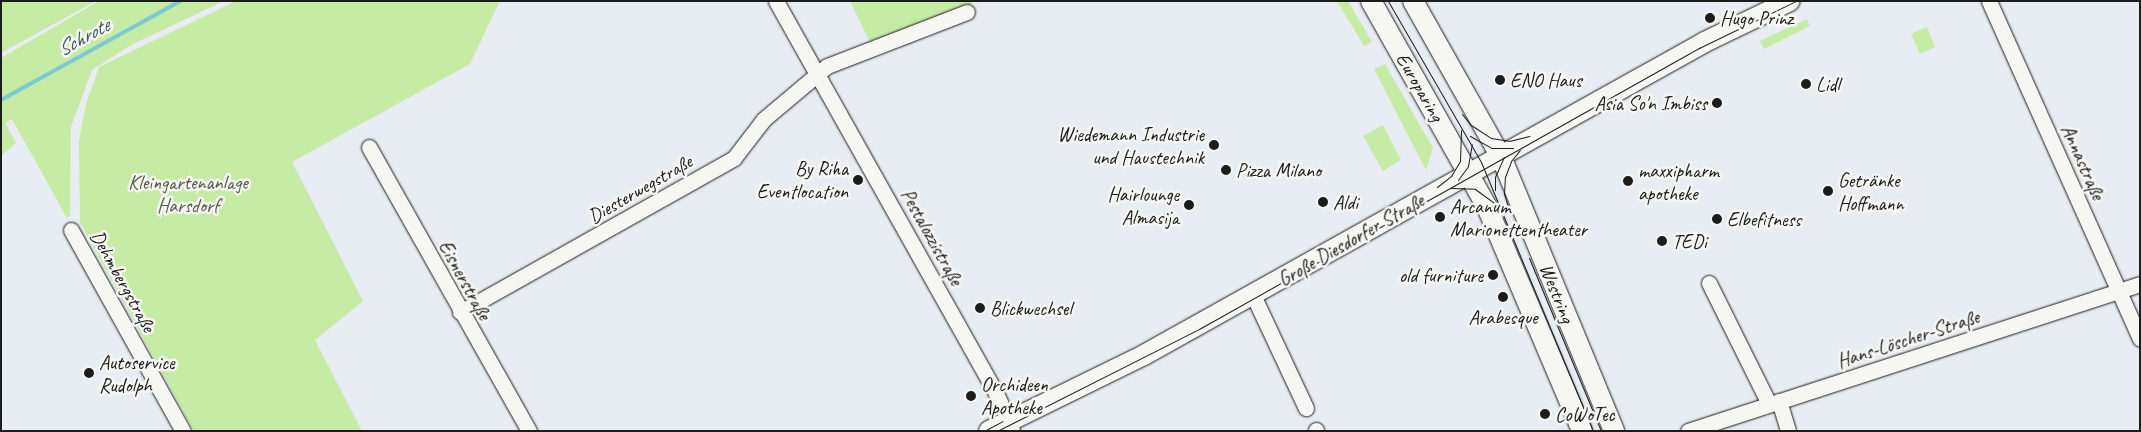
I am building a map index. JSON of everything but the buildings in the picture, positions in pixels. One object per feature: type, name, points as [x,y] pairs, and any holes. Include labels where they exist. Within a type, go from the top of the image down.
[{"type":"main road","name":"Europaring","points":[[1371,1],[1469,172]]},
{"type":"main road","name":"Europaring","points":[[1413,1],[1500,155]]},
{"type":"main road","name":"Große Diesdorfer Straße","points":[[989,431],[1011,426],[1253,296],[1469,172],[1697,46],[1764,6],[1790,1]]},
{"type":"main road","name":"Westring","points":[[1500,155],[1614,431]]},
{"type":"main road","name":"Westring","points":[[1469,172],[1495,224],[1582,431]]},
{"type":"street","name":"Pestalozzistraße","points":[[776,1],[818,73],[1011,426]]},
{"type":"street","name":"Annastraße","points":[[1989,1],[2140,339]]},
{"type":"street","points":[[818,73],[831,64],[967,12]]},
{"type":"street","name":"Diesterwegstraße","points":[[460,312],[734,158],[764,119],[800,92],[818,73]]},
{"type":"street","name":"Eisnerstraße","points":[[369,147],[460,312],[529,431]]},
{"type":"street","name":"Dehmbergstraße","points":[[71,230],[183,431]]},
{"type":"street","points":[[1709,283],[1788,431]]},
{"type":"street","name":"Hans-Löscher-Straße","points":[[1688,431],[2140,284]]},
{"type":"street","points":[[1253,296],[1306,408]]},
{"type":"green space","points":[[1,1],[96,1],[1,53]]},
{"type":"green space","points":[[99,1],[224,1],[131,45],[92,70],[71,127],[70,216],[67,218],[12,119],[5,123],[16,143],[1,156],[1,58]]},
{"type":"green space","name":"Kleingartenanlage Harsdorf","points":[[236,1],[500,1],[470,64],[292,162],[363,301],[315,340],[362,431],[194,431],[80,222],[79,141],[86,104],[99,67]]},
{"type":"green space","points":[[850,1],[978,1],[871,44]]},
{"type":"green space","points":[[1337,1],[1348,1],[1372,42],[1364,46]]},
{"type":"green space","points":[[1807,19],[1810,26],[1764,49],[1760,41]]},
{"type":"green space","points":[[1927,27],[1935,47],[1920,54],[1911,34]]},
{"type":"green space","points":[[1385,64],[1433,148],[1426,170],[1374,69]]},
{"type":"green space","points":[[1383,125],[1401,160],[1383,171],[1363,136]]},
{"type":"waterway","name":"Schrote","points":[[1,100],[180,1]]},
{"type":"tram line","points":[[1388,1],[1481,162],[1593,431]]},
{"type":"tram line","points":[[997,431],[1199,329],[1699,48],[1796,1]]},
{"type":"tram line","points":[[1462,114],[1471,125],[1491,138],[1509,141],[1529,136]]},
{"type":"tram line","points":[[1437,187],[1451,176],[1460,161],[1461,130]]},
{"type":"tram line","points":[[1470,136],[1492,148],[1513,148]]},
{"type":"tram line","points":[[1458,180],[1468,166],[1472,144]]},
{"type":"tram line","points":[[1509,210],[1504,194],[1505,177],[1511,161],[1520,150]]},
{"type":"tram line","points":[[1495,190],[1495,177],[1504,157]]},
{"type":"tram line","points":[[1451,188],[1475,189],[1497,205]]},
{"type":"tram line","points":[[1529,258],[1601,431]]},
{"type":"tram line","points":[[984,431],[1003,421]]},
{"type":"place","name":"Hugo Prinz","points":[[1710,18]]},
{"type":"place","name":"ENO Haus","points":[[1500,80]]},
{"type":"place","name":"Lidl","points":[[1806,84]]},
{"type":"place","name":"Asia So'n Imbiss","points":[[1717,103]]},
{"type":"place","name":"Wiedemann Industrie und Haustechnik","points":[[1214,145]]},
{"type":"place","name":"Pizza Milano","points":[[1226,170]]},
{"type":"place","name":"By Riha Eventlocation","points":[[858,180]]},
{"type":"place","name":"maxxipharm apotheke","points":[[1628,181]]},
{"type":"place","name":"Getränke Hoffmann","points":[[1828,191]]},
{"type":"place","name":"Aldi","points":[[1323,202]]},
{"type":"place","name":"Hairlounge Almasija","points":[[1189,205]]},
{"type":"place","name":"Arcanum Marionettentheater","points":[[1440,217]]},
{"type":"place","name":"Elbefitness","points":[[1717,219]]},
{"type":"place","name":"TEDi","points":[[1662,241]]},
{"type":"place","name":"old furniture","points":[[1493,275]]},
{"type":"place","name":"Arabesque","points":[[1503,297]]},
{"type":"place","name":"Blickwechsel","points":[[980,308]]},
{"type":"place","name":"Autoservice Rudolph","points":[[89,373]]},
{"type":"place","name":"Orchideen Apotheke","points":[[971,396]]},
{"type":"place","name":"CoWoTec","points":[[1545,414]]}]
